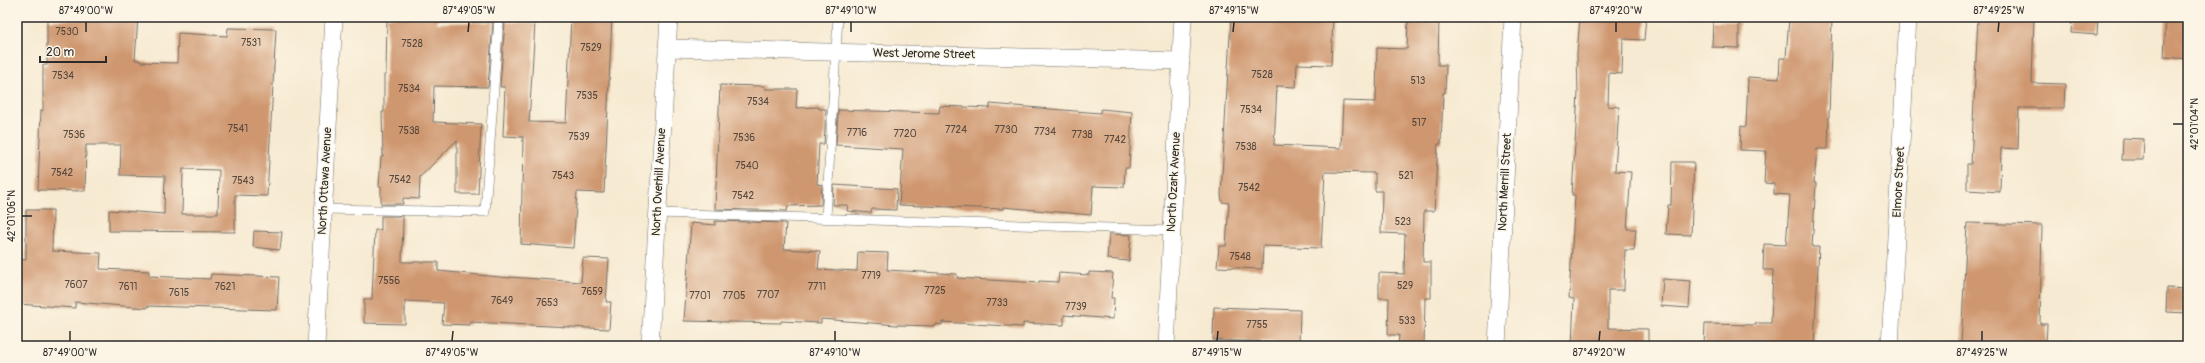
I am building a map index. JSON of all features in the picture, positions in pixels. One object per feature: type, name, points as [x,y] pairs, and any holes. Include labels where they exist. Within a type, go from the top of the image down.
[{"type":"street","name":"North Ottawa Avenue","points":[[316,346],[334,17]]},
{"type":"street","name":"North Overhill Avenue","points":[[650,346],[669,17]]},
{"type":"street","name":"North Ozark Avenue","points":[[1166,346],[1183,17]]},
{"type":"street","name":"North Merrill Street","points":[[1498,346],[1513,17]]},
{"type":"street","name":"Elmore Street","points":[[1890,346],[1908,17]]},
{"type":"street","name":"West Jerome Street","points":[[667,48],[1181,61]]},
{"type":"lane","points":[[324,210],[485,212],[499,17]]},
{"type":"lane","points":[[826,218],[838,17]]},
{"type":"lane","points":[[658,213],[1172,230]]},
{"type":"building","points":[[113,17],[138,17],[135,60],[140,60],[140,62],[177,63],[178,33],[227,36],[228,28],[276,29],[267,196],[235,195],[235,232],[109,231],[109,210],[164,214],[165,176],[120,175],[121,145],[86,145],[85,191],[38,190],[41,110],[43,111],[43,65],[47,65],[47,20],[112,20]],"holes":[[[183,169],[219,170],[218,214],[182,214]]]},
{"type":"building","points":[[387,17],[437,17],[437,23],[493,22],[488,87],[434,86],[433,122],[481,124],[478,194],[457,194],[457,140],[420,177],[419,199],[403,198],[403,204],[381,204],[381,187],[379,187],[381,157],[383,157],[382,112],[384,112],[384,75],[386,75]]},
{"type":"building","points":[[571,17],[612,17],[604,193],[577,192],[573,248],[521,244],[523,137],[503,136],[505,87],[500,87],[505,22],[535,23],[529,122],[566,123]]},
{"type":"building","points":[[1231,17],[1333,17],[1331,65],[1297,64],[1296,87],[1277,86],[1274,145],[1341,148],[1343,101],[1376,102],[1377,48],[1407,49],[1408,17],[1439,17],[1438,65],[1446,65],[1445,93],[1443,93],[1441,144],[1438,144],[1434,211],[1424,211],[1423,262],[1431,262],[1431,298],[1425,298],[1424,346],[1398,346],[1399,335],[1388,335],[1389,298],[1379,298],[1379,273],[1404,274],[1405,234],[1381,233],[1382,191],[1375,191],[1375,173],[1325,172],[1321,248],[1263,246],[1262,269],[1217,267],[1219,246],[1226,246],[1229,203],[1222,202],[1221,194]]},
{"type":"building","points":[[1580,17],[1646,17],[1644,40],[1623,39],[1622,74],[1609,73],[1608,106],[1619,107],[1615,171],[1631,172],[1627,229],[1636,229],[1634,250],[1625,250],[1624,290],[1608,290],[1608,328],[1648,329],[1648,346],[1572,346],[1574,299],[1569,298],[1575,195],[1572,195],[1578,93],[1577,54]]},
{"type":"building","points":[[1789,17],[1832,17],[1828,149],[1817,149],[1814,183],[1816,183],[1812,247],[1819,247],[1814,346],[1704,345],[1705,324],[1756,325],[1756,323],[1771,323],[1773,270],[1763,270],[1764,244],[1786,245],[1790,195],[1774,194],[1774,184],[1764,183],[1766,151],[1740,150],[1741,126],[1746,127],[1748,77],[1779,79],[1780,58],[1786,58]]},
{"type":"building","points":[[1978,17],[2034,17],[2032,83],[2065,84],[2064,108],[2019,108],[2018,149],[2001,148],[2000,192],[1967,190],[1967,164],[1971,164]]},
{"type":"building","points":[[2072,17],[2098,17],[2097,35],[2071,33]]},
{"type":"building","points":[[2166,18],[2188,20],[2188,59],[2164,57]]},
{"type":"building","points":[[1713,21],[1739,22],[1739,48],[1712,47]]},
{"type":"building","points":[[720,85],[765,86],[765,89],[797,89],[796,108],[819,107],[819,109],[826,109],[824,144],[819,144],[817,184],[822,185],[821,205],[788,206],[787,211],[715,209]]},
{"type":"building","points":[[990,104],[1100,113],[1101,109],[1132,112],[1129,168],[1125,168],[1124,187],[1093,186],[1091,215],[1003,207],[1003,209],[899,205],[903,149],[836,145],[838,110],[939,113],[940,106],[990,108]]},
{"type":"building","points":[[2123,138],[2144,139],[2143,160],[2122,160]]},
{"type":"building","points":[[1672,162],[1694,162],[1691,235],[1666,234],[1668,205],[1671,205]]},
{"type":"building","points":[[834,185],[897,189],[896,210],[872,209],[871,213],[847,211],[848,205],[833,205]]},
{"type":"building","points":[[26,210],[53,210],[52,251],[101,253],[100,269],[149,271],[149,276],[210,279],[211,274],[279,277],[277,310],[147,306],[147,308],[75,302],[75,308],[17,304],[17,259],[26,260]]},
{"type":"building","points":[[381,216],[403,216],[402,262],[438,262],[438,271],[510,278],[581,282],[583,258],[609,259],[606,302],[611,302],[609,329],[470,322],[470,325],[442,324],[444,303],[405,301],[405,324],[364,323],[364,299],[372,299],[375,230],[381,230]]},
{"type":"building","points":[[715,221],[786,223],[784,249],[820,251],[818,269],[857,271],[858,252],[888,253],[887,270],[957,274],[957,278],[1039,283],[1039,281],[1058,282],[1059,273],[1089,275],[1089,272],[1113,273],[1111,298],[1114,298],[1113,319],[1064,315],[1064,325],[1023,323],[1023,327],[942,322],[942,325],[936,324],[936,326],[897,325],[821,319],[821,323],[781,321],[781,323],[684,321],[691,223],[715,225]]},
{"type":"building","points":[[1967,223],[2042,225],[2040,324],[2047,324],[2046,346],[1961,346]]},
{"type":"building","points":[[254,231],[282,232],[280,250],[253,247]]},
{"type":"building","points":[[1109,234],[1131,235],[1129,261],[1107,259]]},
{"type":"building","points":[[1663,279],[1691,281],[1689,308],[1661,306]]},
{"type":"building","points":[[2167,288],[2188,289],[2188,313],[2166,312]]},
{"type":"building","points":[[1214,307],[1300,310],[1299,346],[1273,346],[1273,342],[1213,340]]}]
